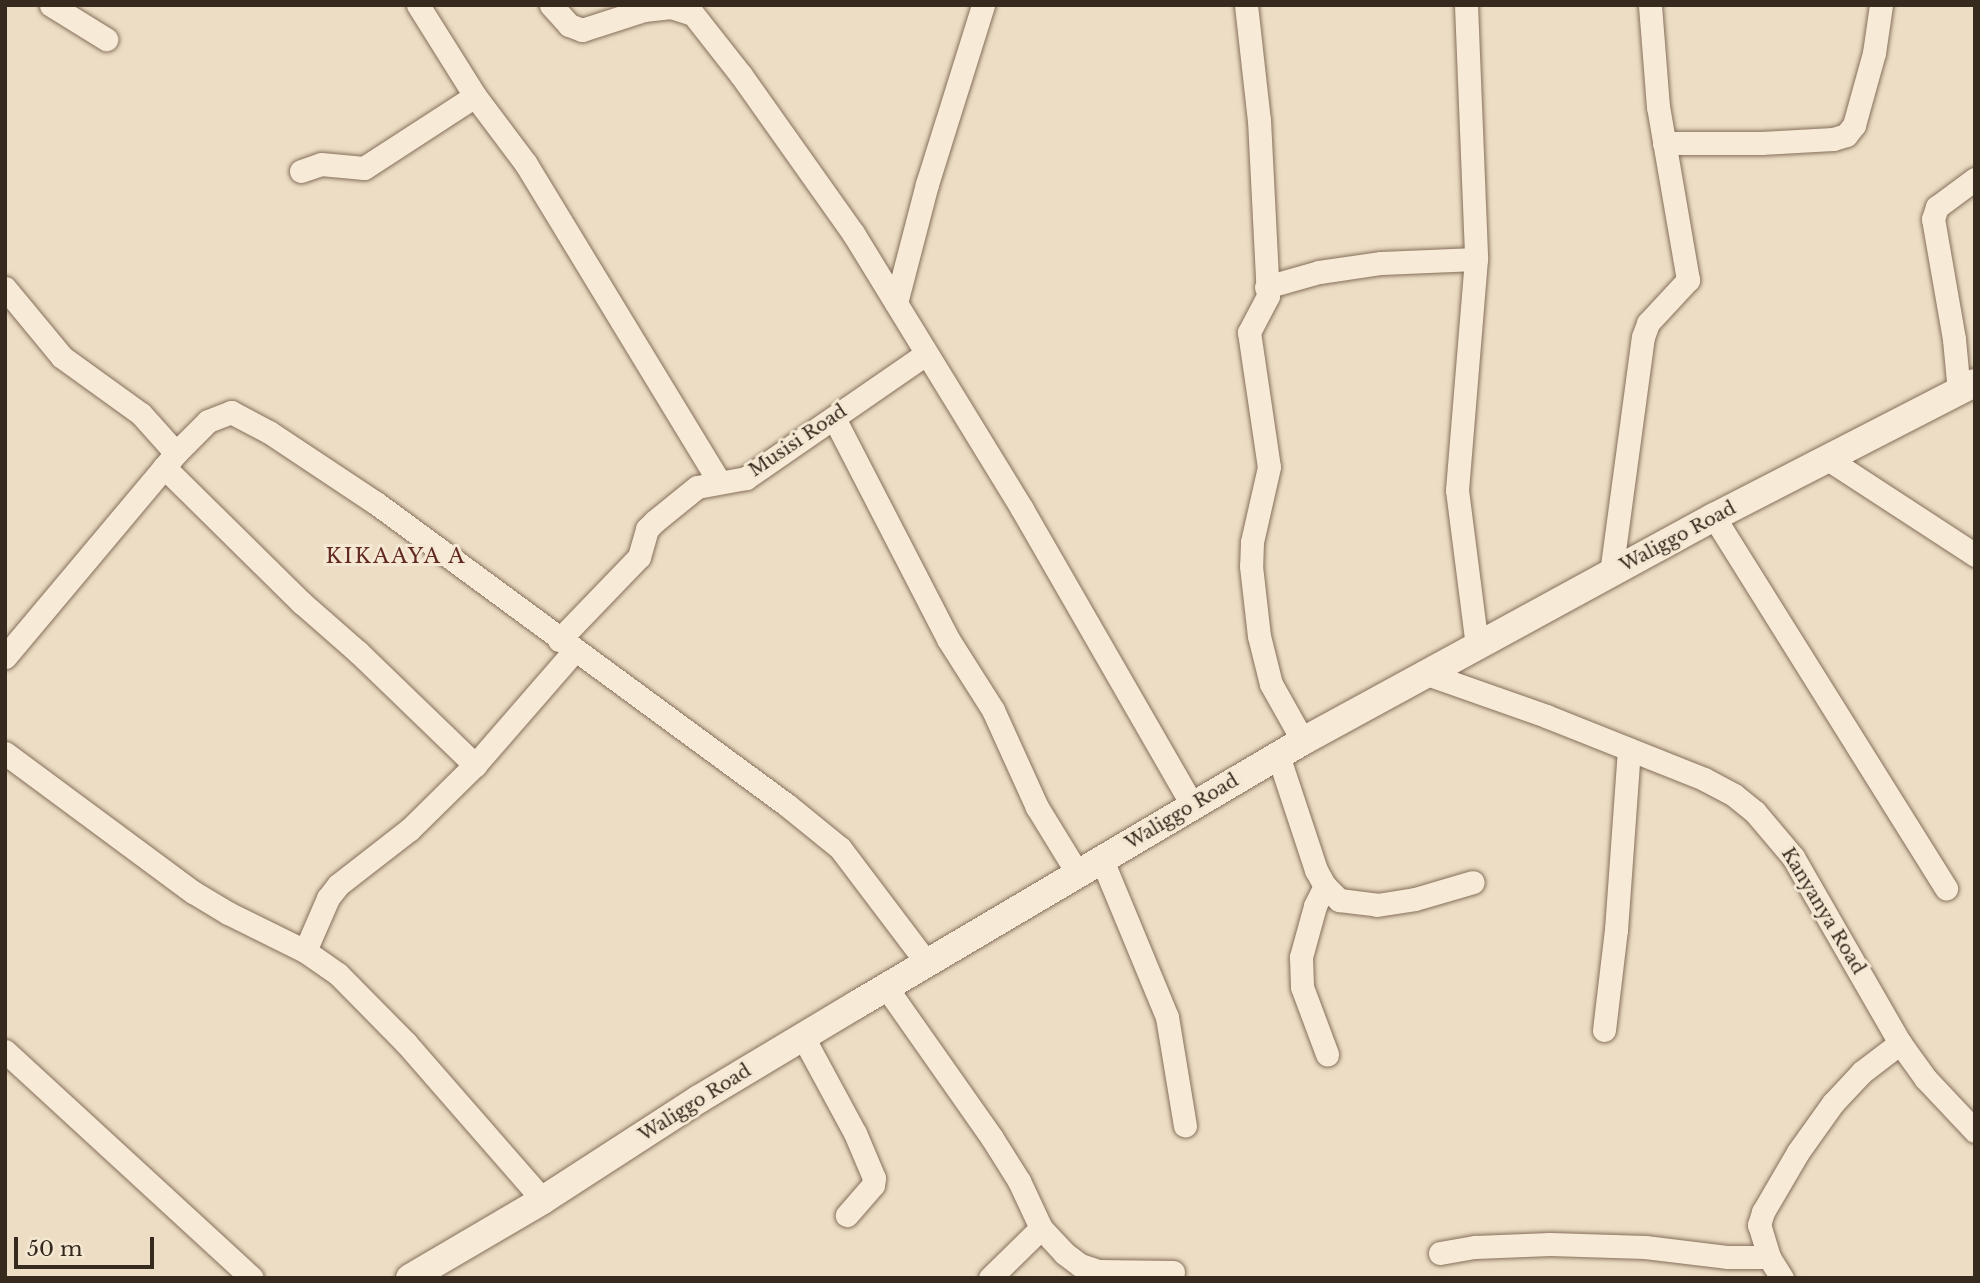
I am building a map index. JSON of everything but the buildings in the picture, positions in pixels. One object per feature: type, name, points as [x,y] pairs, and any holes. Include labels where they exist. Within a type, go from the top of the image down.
[{"type":"street","points":[[51,5],[106,39]]},
{"type":"street","points":[[418,5],[475,96],[532,174],[719,482]]},
{"type":"street","points":[[551,5],[569,25],[582,30],[644,10],[671,7],[696,9],[853,233],[1022,509],[1192,805]]},
{"type":"street","points":[[896,303],[927,184],[983,5]]},
{"type":"street","points":[[1246,5],[1259,120],[1266,287],[1266,304],[1249,332],[1269,467],[1252,542],[1251,566],[1259,635],[1271,684],[1303,741]]},
{"type":"street","points":[[1466,5],[1476,259],[1457,491],[1477,646]]},
{"type":"street","points":[[1611,573],[1643,337],[1648,323],[1688,280],[1658,107],[1650,5]]},
{"type":"street","points":[[1664,143],[1761,143],[1833,139],[1846,135],[1854,125],[1874,53],[1881,5]]},
{"type":"street","points":[[301,171],[321,164],[364,168],[475,96]]},
{"type":"street","points":[[1967,388],[1954,338],[1933,219],[1937,207],[1975,179]]},
{"type":"street","points":[[1266,287],[1319,272],[1381,263],[1476,259]]},
{"type":"street","points":[[5,288],[62,357],[141,414],[170,460],[302,603],[358,652],[475,765]]},
{"type":"street","name":"Musisi Road","points":[[304,951],[328,898],[338,885],[410,829],[475,765],[566,645],[639,557],[648,529],[654,521],[697,487],[746,478],[926,354]]},
{"type":"street","name":"Waliggo Road","points":[[412,1277],[543,1200],[803,1037],[1278,755],[1714,517],[1967,388]]},
{"type":"street","points":[[5,657],[170,460],[208,421],[231,412],[269,432],[376,503],[786,805],[840,848],[928,963]]},
{"type":"street","points":[[834,418],[948,639],[993,710],[1037,807],[1090,867],[1167,1017],[1185,1126]]},
{"type":"street","points":[[1828,459],[1975,555]]},
{"type":"street","points":[[1714,517],[1946,888]]},
{"type":"street","name":"Kanyanya Road","points":[[1427,674],[1704,779],[1734,795],[1775,833],[1793,857],[1900,1043],[1926,1079],[1975,1131]]},
{"type":"street","points":[[1604,1030],[1616,930],[1629,750]]},
{"type":"street","points":[[5,754],[193,892],[228,913],[304,951],[338,974],[406,1043],[543,1200]]},
{"type":"street","points":[[1278,755],[1316,870],[1325,886],[1339,900],[1377,905],[1415,900],[1473,882]]},
{"type":"street","points":[[1325,886],[1315,906],[1301,957],[1302,987],[1327,1055]]},
{"type":"street","points":[[886,987],[992,1138],[1018,1181],[1041,1228],[1064,1253],[1080,1265],[1098,1271],[1173,1272]]},
{"type":"street","points":[[803,1037],[855,1133],[874,1178],[873,1185],[847,1215]]},
{"type":"street","points":[[1782,1278],[1769,1258],[1759,1225],[1772,1194],[1833,1103],[1862,1072],[1900,1043]]},
{"type":"street","points":[[5,1051],[253,1278]]},
{"type":"street","points":[[990,1278],[1041,1228]]},
{"type":"street","points":[[1440,1253],[1475,1247],[1550,1244],[1646,1247],[1728,1257],[1769,1258]]},
{"type":"district","name":"KIKAAYA A","points":[[396,556]]}]
